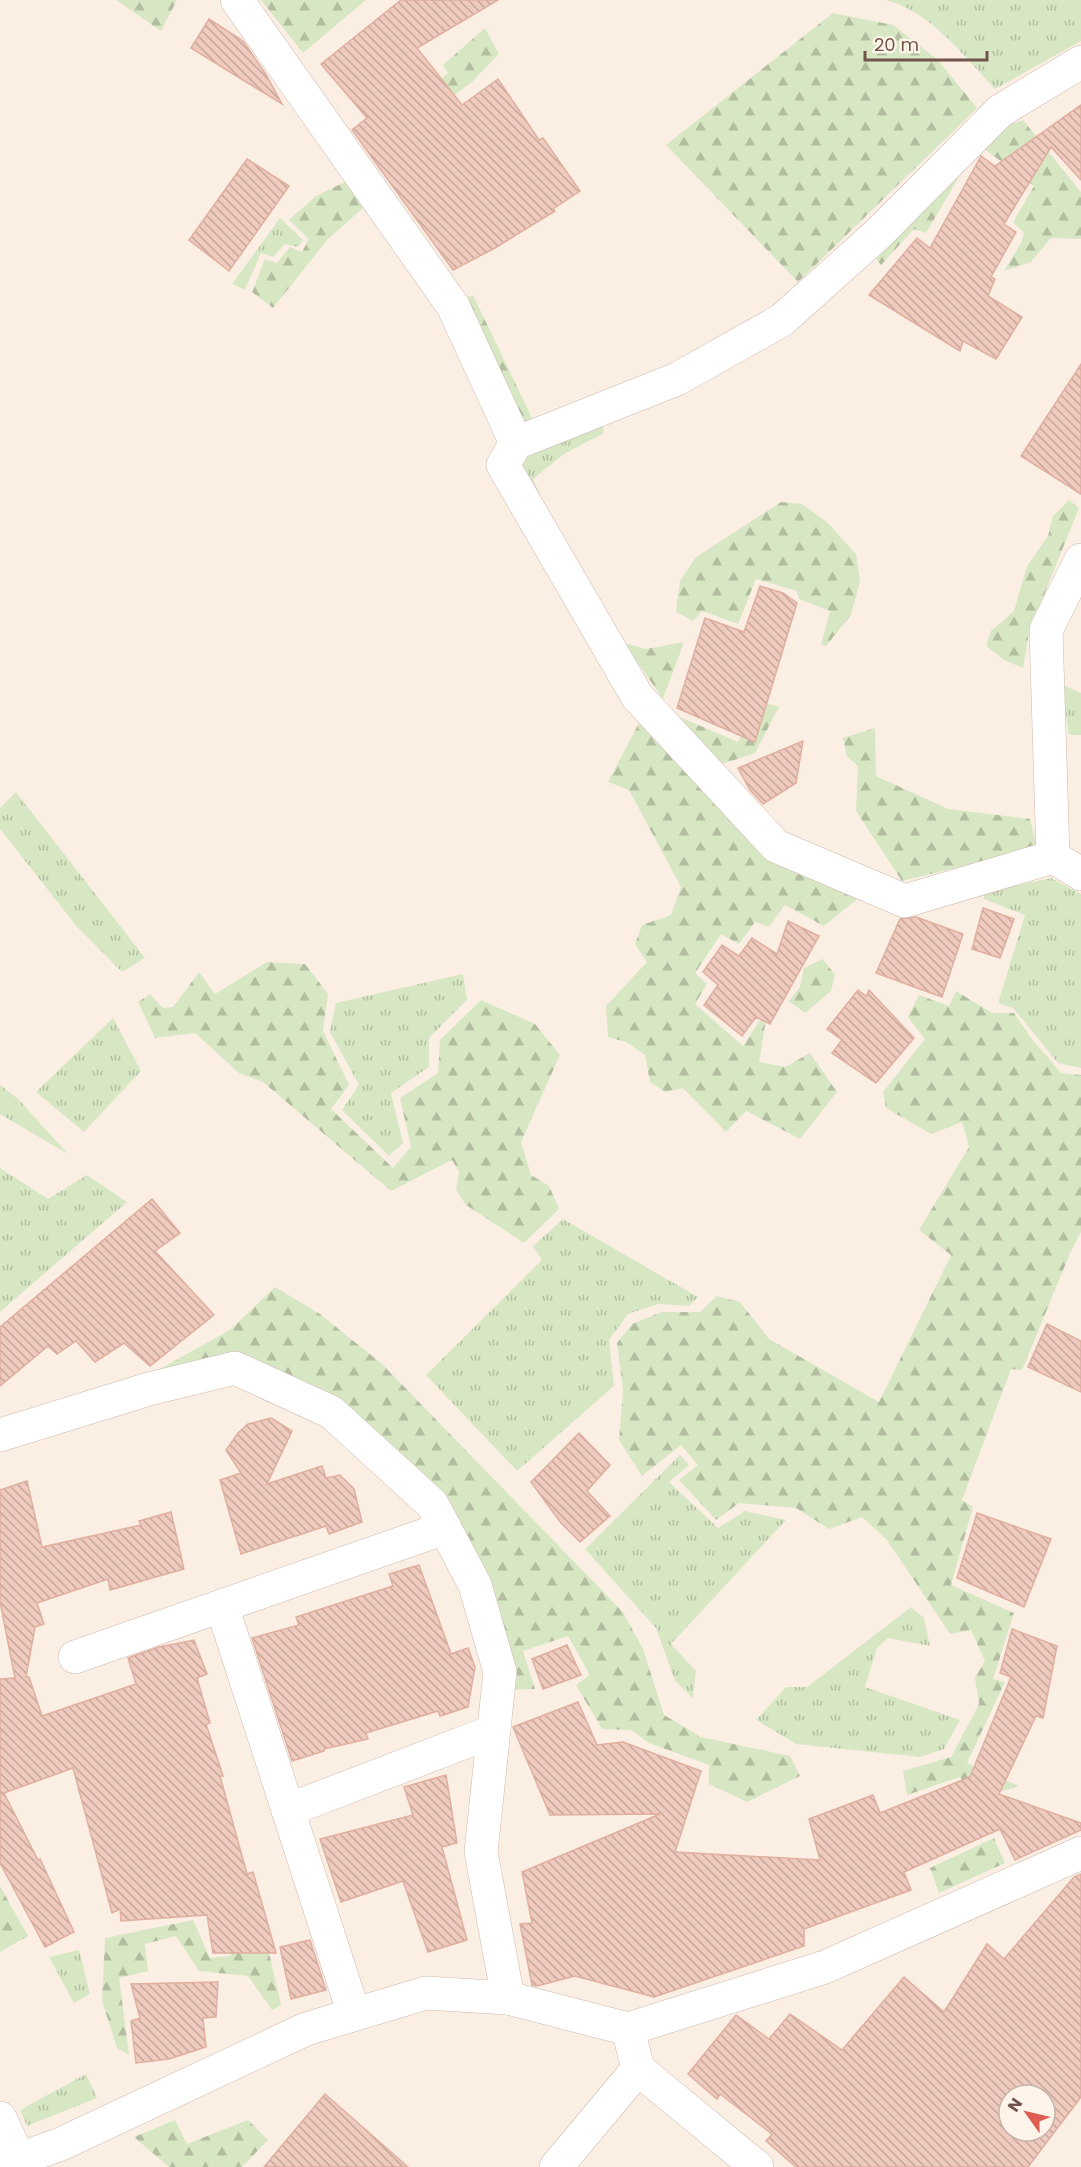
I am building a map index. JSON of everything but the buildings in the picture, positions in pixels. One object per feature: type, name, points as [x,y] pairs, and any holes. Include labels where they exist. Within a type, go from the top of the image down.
[{"type":"street","points":[[237,0],[453,306],[516,442]]},
{"type":"street","points":[[1081,62],[1000,111],[880,232],[782,320],[676,379],[516,442],[503,465],[637,696],[776,846],[905,901],[1053,857],[1081,874]]},
{"type":"street","points":[[1053,857],[1046,630],[1081,560]]},
{"type":"street","points":[[0,1435],[149,1389],[235,1368],[331,1412],[432,1504],[475,1585],[500,1672],[481,1852],[508,1998]]},
{"type":"street","points":[[75,1657],[445,1528]]},
{"type":"street","points":[[222,1606],[354,2014]]},
{"type":"street","points":[[288,1810],[494,1731]]},
{"type":"street","points":[[0,2118],[10,2162],[61,2144],[306,2029],[426,1993],[508,1998],[628,2029],[825,1967],[1081,1853]]},
{"type":"street","points":[[628,2029],[638,2069],[757,2167]]},
{"type":"street","points":[[556,2167],[638,2069]]},
{"type":"green space","points":[[116,0],[177,0],[161,31]]},
{"type":"green space","points":[[261,0],[366,0],[303,53]]},
{"type":"green space","points":[[886,0],[1081,0],[1081,41],[995,89],[932,25],[917,14]]},
{"type":"green space","points":[[833,13],[893,25],[938,60],[977,108],[798,282],[666,145]]},
{"type":"green space","points":[[485,28],[499,54],[472,82],[427,115],[413,100],[448,73],[443,65]]},
{"type":"green space","points":[[1023,120],[1081,192],[1081,239],[1051,238],[1031,262],[1004,271],[1021,243],[1024,233],[1013,222],[1034,186],[983,148],[1006,126]]},
{"type":"green space","points":[[963,170],[926,233],[914,229],[881,265],[876,259]]},
{"type":"green space","points":[[351,179],[363,208],[328,239],[273,308],[252,292],[265,259],[277,263],[290,247],[302,252],[309,239],[289,220],[316,196]]},
{"type":"green space","points":[[280,218],[303,240],[298,247],[285,244],[273,257],[261,253],[245,290],[232,284]]},
{"type":"green space","points":[[473,295],[532,418],[516,428],[459,301]]},
{"type":"green space","points":[[602,421],[604,433],[564,454],[533,479],[550,516],[510,459]]},
{"type":"green space","points":[[1069,500],[1079,508],[1029,632],[1023,668],[1004,660],[986,646],[991,631],[1014,611],[1027,566],[1048,536],[1053,516]]},
{"type":"green space","points":[[781,502],[802,504],[828,523],[856,554],[860,581],[851,615],[826,646],[821,645],[830,611],[799,599],[797,591],[756,579],[738,624],[702,611],[693,621],[676,612],[680,581],[696,557]]},
{"type":"green space","points":[[684,642],[663,699],[624,643],[646,649]]},
{"type":"green space","points":[[1061,684],[1081,693],[1081,735],[1069,735]]},
{"type":"green space","points":[[757,701],[779,707],[755,753],[719,765],[675,715],[738,742]]},
{"type":"green space","points":[[639,723],[660,734],[769,851],[865,893],[824,926],[785,905],[769,927],[755,922],[739,944],[721,934],[695,973],[707,984],[695,1004],[743,1046],[768,1008],[759,1062],[785,1067],[810,1053],[837,1092],[800,1139],[746,1111],[726,1132],[683,1088],[665,1092],[650,1082],[645,1055],[626,1042],[608,1037],[606,1006],[647,962],[635,944],[642,925],[671,915],[681,887],[629,790],[608,782]]},
{"type":"green space","points":[[875,728],[876,776],[948,809],[1030,819],[1037,848],[902,881],[856,811],[858,766],[847,757],[843,738]]},
{"type":"green space","points":[[16,792],[145,958],[122,972],[78,928],[0,829],[0,808]]},
{"type":"green space","points":[[1051,878],[1081,894],[1081,1068],[1058,1063],[1013,1008],[998,1003],[1025,915],[984,899],[984,892]]},
{"type":"green space","points":[[823,959],[835,975],[831,991],[805,1013],[789,1001],[800,987],[804,968]]},
{"type":"green space","points":[[267,962],[305,964],[328,994],[323,1031],[349,1085],[331,1109],[393,1168],[411,1147],[400,1098],[438,1073],[440,1040],[481,1000],[535,1024],[560,1055],[521,1142],[531,1175],[549,1186],[559,1209],[524,1243],[466,1205],[456,1190],[459,1172],[452,1160],[391,1191],[263,1082],[239,1073],[195,1033],[155,1038],[138,1002],[150,994],[163,1008],[173,1007],[199,972],[215,994]]},
{"type":"green space","points":[[463,974],[467,1000],[429,1038],[429,1067],[391,1093],[403,1143],[389,1156],[342,1110],[359,1085],[330,1032],[336,1003]]},
{"type":"green space","points":[[956,991],[992,1013],[1014,1013],[1032,1039],[1061,1073],[1081,1075],[1081,1232],[1022,1370],[1011,1369],[962,1500],[973,1507],[951,1585],[1014,1613],[993,1679],[1005,1682],[967,1763],[1019,1786],[979,1799],[980,1815],[960,1777],[907,1795],[903,1771],[951,1757],[979,1704],[975,1678],[985,1661],[971,1630],[950,1634],[887,1540],[862,1517],[829,1529],[796,1508],[739,1503],[716,1520],[679,1480],[698,1465],[681,1445],[642,1476],[619,1440],[623,1390],[617,1343],[632,1324],[661,1312],[700,1312],[717,1296],[740,1302],[769,1339],[879,1402],[951,1255],[919,1230],[969,1147],[962,1122],[931,1134],[886,1108],[883,1092],[925,1039],[908,1017],[919,995],[949,1006]]},
{"type":"green space","points":[[113,1018],[141,1071],[84,1132],[36,1092]]},
{"type":"green space","points":[[0,1085],[18,1099],[68,1154],[0,1114]]},
{"type":"green space","points":[[0,1168],[48,1199],[87,1175],[127,1202],[0,1312]]},
{"type":"green space","points":[[563,1219],[698,1297],[689,1306],[658,1304],[628,1314],[609,1340],[614,1386],[517,1471],[426,1375],[542,1260],[533,1246]]},
{"type":"green space","points":[[275,1287],[320,1314],[382,1364],[623,1612],[643,1649],[664,1715],[701,1737],[790,1756],[800,1776],[747,1802],[709,1784],[709,1765],[649,1743],[631,1730],[602,1729],[576,1685],[590,1675],[568,1636],[523,1651],[535,1689],[512,1690],[485,1583],[333,1404],[158,1370],[230,1330]]},
{"type":"green space","points":[[680,1455],[689,1465],[669,1482],[718,1528],[745,1511],[786,1520],[671,1644],[696,1671],[693,1698],[675,1681],[656,1628],[585,1549]]},
{"type":"green space","points":[[911,1607],[924,1618],[930,1646],[888,1638],[877,1648],[865,1687],[960,1720],[944,1749],[920,1757],[796,1744],[756,1720],[786,1687],[807,1687]]},
{"type":"green space","points":[[994,1838],[1005,1863],[939,1893],[930,1868]]},
{"type":"green space","points":[[0,1886],[28,1936],[0,1952]]},
{"type":"green space","points":[[193,1920],[210,1958],[231,1956],[233,1934],[264,1931],[281,2005],[272,2010],[248,1976],[199,1971],[176,1936],[145,1944],[148,1971],[119,1978],[129,2055],[117,2048],[102,2001],[105,1938]]},
{"type":"green space","points":[[79,1950],[90,1994],[74,2003],[49,1957]]},
{"type":"green space","points":[[86,2074],[97,2098],[27,2126],[20,2110]]},
{"type":"green space","points":[[175,2120],[187,2144],[248,2120],[268,2140],[242,2167],[169,2167],[134,2137]]}]
